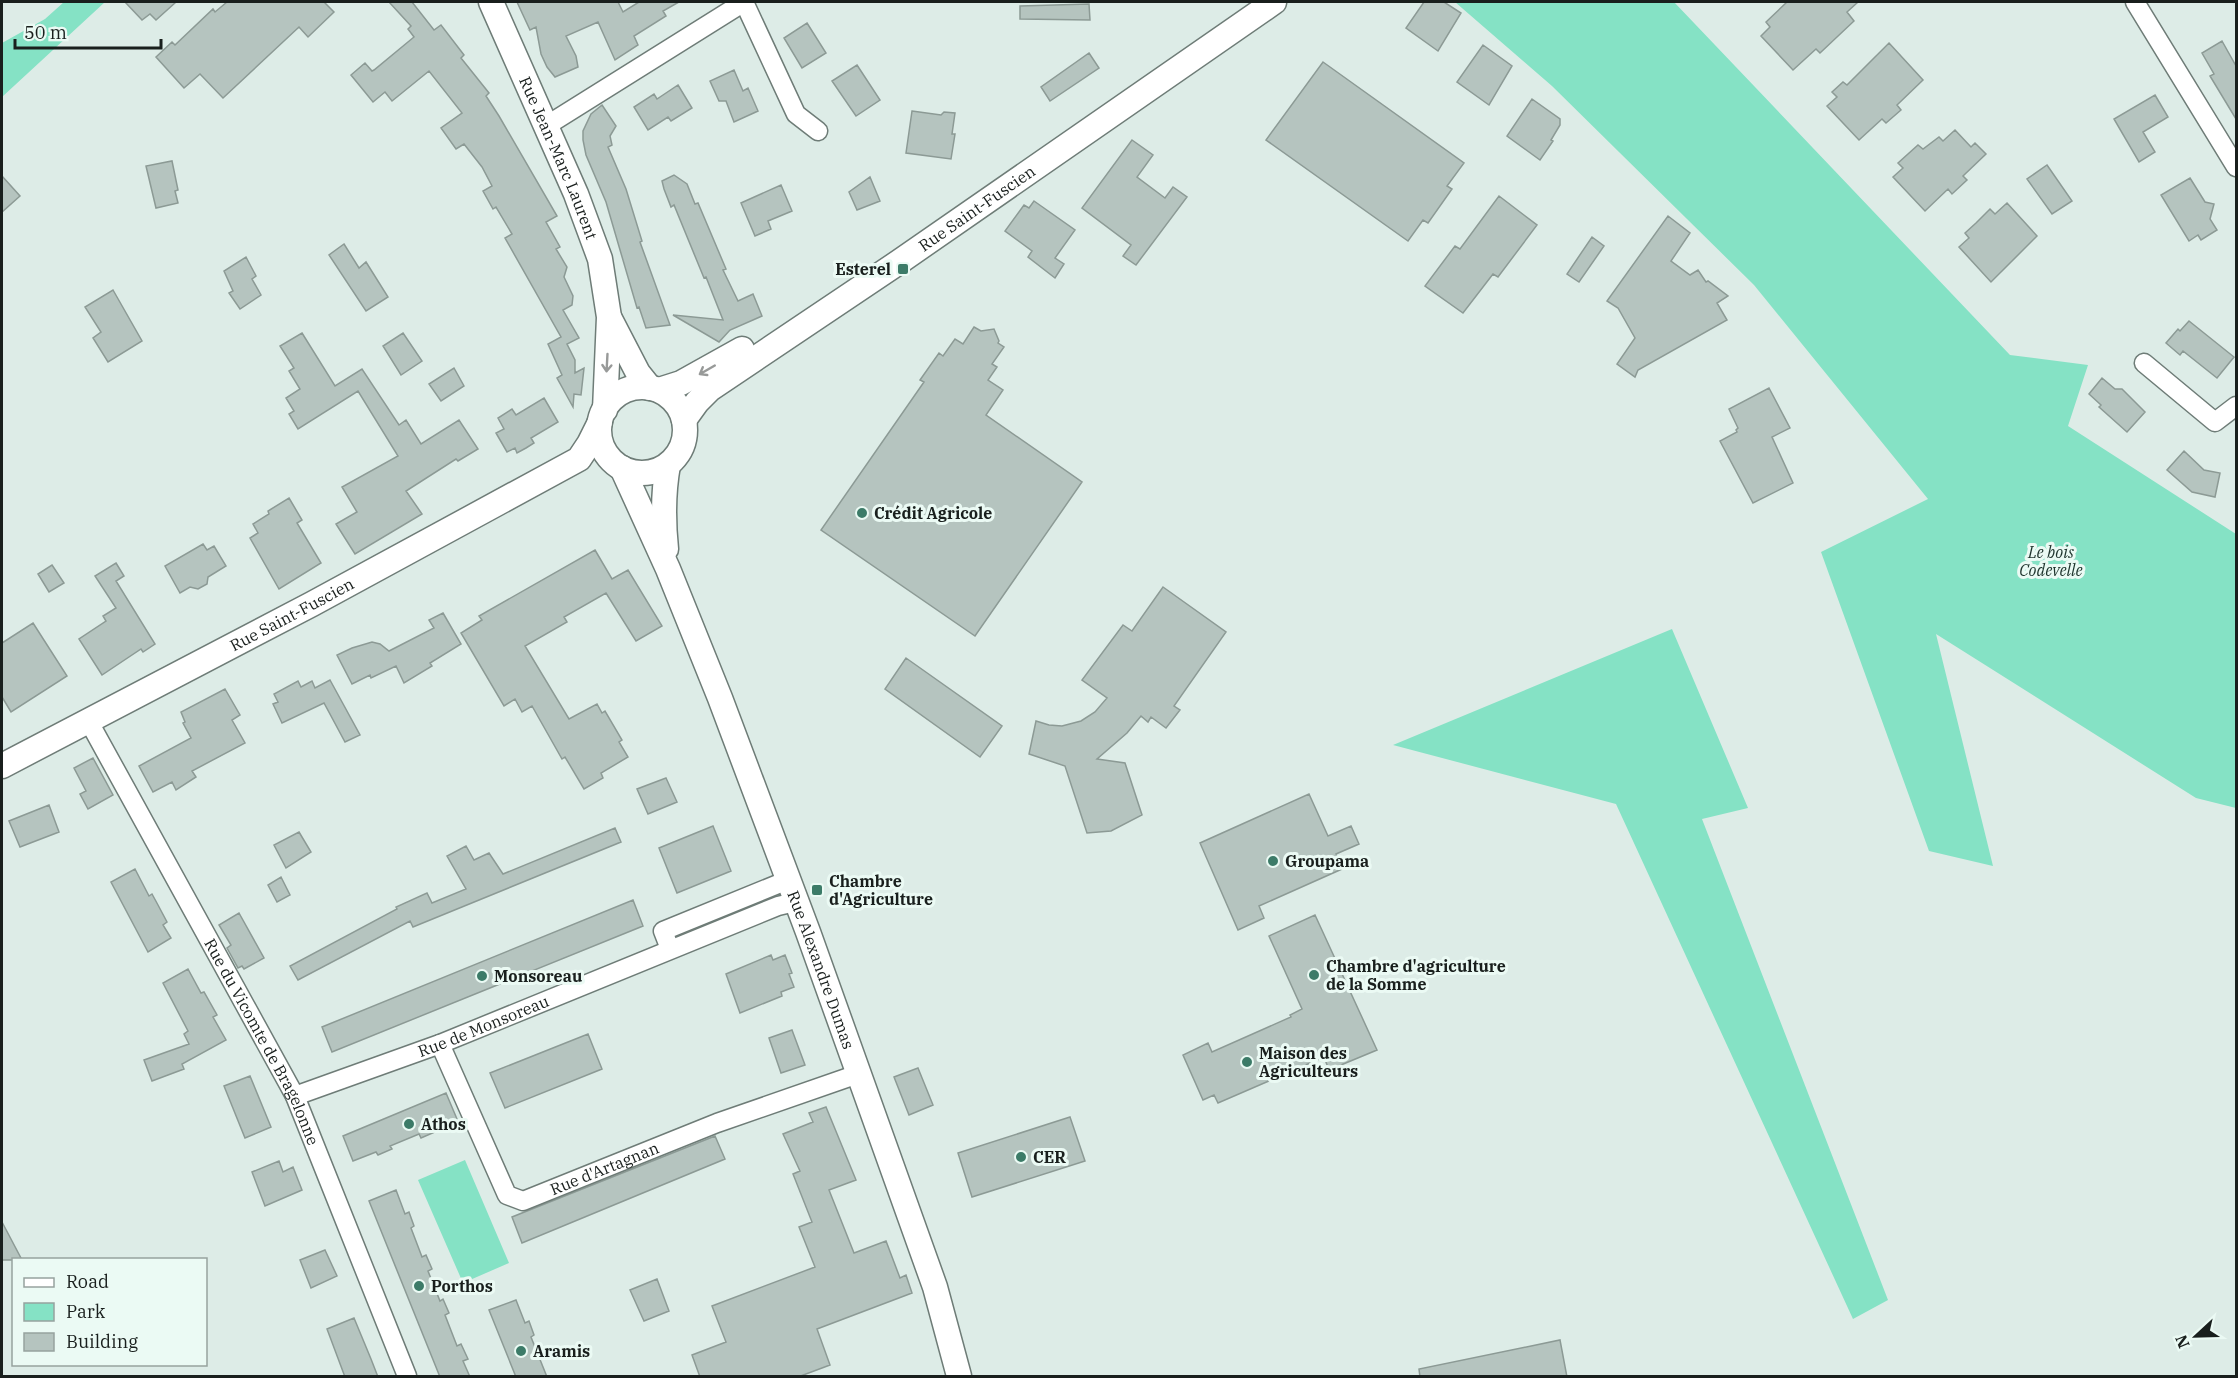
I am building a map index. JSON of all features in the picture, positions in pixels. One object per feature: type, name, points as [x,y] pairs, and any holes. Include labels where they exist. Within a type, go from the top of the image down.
[{"type":"main road","name":"Rue Jean-Marc Laurent","points":[[491,2],[582,208],[600,259],[609,317],[602,416]]},
{"type":"main road","name":"Rue Saint-Fuscien","points":[[655,389],[681,384],[701,374],[775,328],[1251,2]]},
{"type":"main road","name":"Rue Saint-Fuscien","points":[[684,420],[710,389],[899,262],[1274,2]]},
{"type":"main road","name":"Rue Jean-Marc Laurent","points":[[609,317],[638,373],[655,389]]},
{"type":"main road","points":[[641,387],[655,389],[675,402],[684,420],[684,441],[675,459],[668,465],[650,473],[640,474],[618,465],[579,459],[602,416],[616,396],[624,391],[641,387]]},
{"type":"main road","points":[[602,416],[599,431],[603,448],[618,465]]},
{"type":"main road","name":"Rue Saint-Fuscien","points":[[2,766],[312,604],[579,459]]},
{"type":"main road","name":"Rue Alexandre Dumas","points":[[618,465],[668,569],[720,698],[935,1287],[959,1377]]},
{"type":"main road","name":"Rue Alexandre Dumas","points":[[668,465],[664,487],[663,520],[668,569]]},
{"type":"street","points":[[546,126],[744,2],[796,114],[818,131]]},
{"type":"street","points":[[2135,2],[2236,167]]},
{"type":"street","points":[[2144,363],[2215,422],[2236,406]]},
{"type":"street","name":"Rue du Vicomte de Bragelonne","points":[[88,720],[295,1096],[407,1377]]},
{"type":"street","name":"Rue de Monsoreau","points":[[295,1096],[440,1044],[778,906],[791,891]]},
{"type":"street","name":"Rue d'Artagnan","points":[[440,1044],[507,1195],[523,1201],[717,1123],[858,1074]]},
{"type":"green space","points":[[64,2],[105,2],[2,97],[2,43],[45,19]]},
{"type":"green space","name":"Le bois Codevelle","points":[[1455,2],[1674,2],[2010,355],[2088,365],[2068,426],[2236,534],[2236,808],[2196,798],[1936,634],[1993,866],[1929,851],[1821,552],[1928,499],[1754,285],[1552,86]]},
{"type":"green space","points":[[1672,629],[1748,808],[1702,819],[1888,1300],[1853,1319],[1616,804],[1393,745]]},
{"type":"green space","points":[[465,1160],[509,1263],[463,1283],[418,1180]]},
{"type":"building","points":[[125,2],[176,2],[156,20],[150,14],[142,20]]},
{"type":"building","points":[[227,2],[324,2],[334,12],[308,37],[299,27],[223,98],[200,74],[184,88],[156,57],[172,42],[175,45],[213,9],[215,12]]},
{"type":"building","points":[[389,2],[412,2],[434,30],[441,25],[464,55],[461,58],[489,93],[486,96],[557,216],[546,222],[560,247],[556,249],[567,267],[564,277],[573,296],[572,305],[563,310],[579,338],[567,344],[575,360],[575,373],[584,368],[581,395],[574,394],[573,407],[557,378],[562,375],[548,344],[561,337],[505,238],[512,234],[496,207],[493,209],[483,191],[492,186],[482,167],[464,144],[456,149],[441,128],[462,113],[429,71],[392,101],[385,92],[373,102],[351,75],[365,63],[372,71],[374,70],[414,37],[408,29],[411,26]]},
{"type":"building","points":[[517,2],[618,2],[623,12],[639,2],[679,2],[663,11],[666,16],[634,36],[638,45],[615,60],[598,22],[566,36],[576,56],[578,67],[555,77],[541,54],[536,27],[530,30]]},
{"type":"building","points":[[1424,2],[1444,2],[1461,13],[1438,51],[1406,28]]},
{"type":"building","points":[[1787,2],[1858,2],[1847,12],[1854,21],[1820,53],[1816,49],[1793,70],[1761,36],[1770,27],[1766,22]]},
{"type":"building","points":[[1089,4],[1090,20],[1020,19],[1020,6]]},
{"type":"building","points":[[807,23],[826,53],[802,68],[784,38]]},
{"type":"building","points":[[2222,41],[2236,66],[2236,119],[2210,76],[2214,74],[2202,53]]},
{"type":"building","points":[[1889,43],[1923,80],[1897,105],[1901,110],[1886,123],[1882,119],[1859,140],[1827,106],[1837,97],[1832,92],[1843,82],[1847,85]]},
{"type":"building","points":[[1483,45],[1512,66],[1489,105],[1457,82]]},
{"type":"building","points":[[1089,53],[1099,68],[1050,101],[1041,87]]},
{"type":"building","points":[[1323,62],[1464,163],[1447,186],[1452,189],[1428,223],[1423,220],[1408,241],[1266,140]]},
{"type":"building","points":[[857,65],[880,100],[856,116],[832,81]]},
{"type":"building","points":[[734,70],[743,91],[748,88],[758,111],[734,122],[726,101],[719,101],[710,81]]},
{"type":"building","points":[[678,85],[692,108],[671,121],[668,117],[648,130],[634,107],[654,94],[657,99]]},
{"type":"building","points":[[2155,95],[2168,117],[2143,132],[2155,152],[2139,162],[2114,119]]},
{"type":"building","points":[[1532,99],[1560,119],[1560,125],[1551,140],[1553,141],[1540,160],[1507,136]]},
{"type":"building","points":[[602,105],[616,126],[610,136],[612,145],[608,147],[626,189],[642,241],[640,242],[670,325],[646,328],[639,307],[637,308],[606,202],[586,155],[583,131],[591,114]]},
{"type":"building","points":[[912,111],[941,115],[944,112],[955,113],[952,134],[955,134],[951,159],[906,153]]},
{"type":"building","points":[[1955,130],[1971,147],[1975,143],[1986,154],[1963,176],[1967,180],[1952,194],[1948,189],[1925,211],[1893,177],[1903,168],[1898,163],[1918,145],[1923,149],[1939,137],[1943,141]]},
{"type":"building","points":[[1132,140],[1153,155],[1137,177],[1165,198],[1173,187],[1187,197],[1136,265],[1123,256],[1131,245],[1082,208]]},
{"type":"building","points":[[172,161],[178,190],[175,191],[178,203],[156,208],[146,166]]},
{"type":"building","points":[[2047,165],[2072,201],[2052,214],[2027,179]]},
{"type":"building","points":[[674,175],[687,184],[695,204],[698,203],[726,269],[723,270],[738,301],[753,294],[762,316],[730,330],[719,342],[673,315],[723,320],[674,205],[671,207],[664,189],[662,181]]},
{"type":"building","points":[[2,176],[20,196],[2,212]]},
{"type":"building","points":[[870,177],[880,201],[857,210],[849,192]]},
{"type":"building","points":[[2190,178],[2205,202],[2214,204],[2210,219],[2217,230],[2201,240],[2198,235],[2189,241],[2161,195]]},
{"type":"building","points":[[781,185],[792,211],[768,221],[771,229],[755,236],[741,203]]},
{"type":"building","points":[[1499,196],[1537,225],[1498,277],[1493,274],[1463,313],[1425,286],[1455,246],[1460,249]]},
{"type":"building","points":[[1034,201],[1075,230],[1055,258],[1064,264],[1055,278],[1028,257],[1032,251],[1005,231],[1024,205],[1029,208]]},
{"type":"building","points":[[2007,203],[2037,236],[1991,282],[1959,247],[1969,238],[1965,233],[1990,209],[1995,214]]},
{"type":"building","points":[[1668,216],[1690,233],[1671,261],[1690,275],[1698,270],[1706,282],[1708,281],[1728,296],[1717,303],[1727,320],[1638,370],[1635,377],[1617,364],[1635,338],[1618,308],[1607,301]]},
{"type":"building","points":[[1592,237],[1604,246],[1579,282],[1567,274]]},
{"type":"building","points":[[344,244],[359,268],[366,262],[388,297],[366,311],[329,255]]},
{"type":"building","points":[[246,257],[256,276],[252,279],[261,295],[240,309],[229,293],[233,291],[224,271]]},
{"type":"building","points":[[113,290],[142,341],[108,362],[93,338],[101,332],[85,307]]},
{"type":"building","points":[[2189,321],[2234,357],[2217,378],[2183,351],[2180,355],[2166,343],[2178,329],[2180,331]]},
{"type":"building","points":[[974,327],[981,331],[994,329],[998,343],[1004,347],[992,364],[997,367],[988,380],[1003,390],[986,415],[1082,482],[975,636],[821,530],[924,382],[920,380],[939,353],[943,356],[955,339],[963,344]]},
{"type":"building","points":[[302,333],[335,386],[362,369],[399,425],[406,420],[421,444],[459,420],[478,449],[458,461],[456,459],[406,491],[422,514],[355,554],[336,524],[357,512],[342,487],[398,456],[358,391],[298,429],[289,414],[294,411],[286,398],[300,389],[289,371],[294,368],[280,346]]},
{"type":"building","points":[[403,333],[422,361],[401,375],[383,346]]},
{"type":"building","points":[[454,368],[464,386],[441,401],[429,384]]},
{"type":"building","points":[[2102,378],[2115,389],[2122,389],[2145,412],[2127,432],[2099,407],[2101,405],[2089,394]]},
{"type":"building","points":[[1769,388],[1790,428],[1772,437],[1793,483],[1753,503],[1720,441],[1737,432],[1738,428],[1729,409]]},
{"type":"building","points":[[544,398],[558,422],[531,438],[534,443],[526,448],[517,453],[515,448],[507,452],[496,433],[504,429],[498,418],[512,409],[516,415]]},
{"type":"building","points":[[2184,451],[2204,470],[2220,473],[2215,497],[2192,492],[2167,470]]},
{"type":"building","points":[[289,498],[302,520],[297,523],[321,563],[279,589],[250,538],[258,533],[253,524]]},
{"type":"building","points":[[203,544],[207,550],[214,546],[226,566],[208,577],[207,584],[198,589],[190,587],[180,593],[165,566]]},
{"type":"building","points":[[595,550],[612,579],[628,570],[662,626],[636,641],[606,593],[564,617],[567,622],[525,646],[569,719],[597,704],[602,713],[605,711],[622,740],[619,742],[628,757],[601,773],[603,778],[584,789],[565,757],[562,759],[532,706],[522,712],[515,699],[504,706],[461,633],[482,620],[479,616]]},
{"type":"building","points":[[116,563],[124,576],[116,581],[155,644],[143,652],[141,649],[102,675],[79,639],[106,621],[103,616],[116,608],[95,576]]},
{"type":"building","points":[[52,565],[64,583],[49,592],[38,574]]},
{"type":"building","points":[[1163,587],[1226,632],[1174,706],[1180,710],[1166,728],[1151,717],[1148,722],[1141,716],[1127,733],[1097,759],[1125,763],[1142,815],[1111,831],[1087,833],[1065,766],[1029,754],[1036,721],[1062,726],[1081,721],[1095,712],[1107,698],[1082,680],[1123,625],[1132,631]]},
{"type":"building","points":[[443,613],[461,644],[430,663],[432,666],[404,683],[396,666],[352,684],[337,655],[372,642],[380,644],[389,651],[434,628],[429,620]]},
{"type":"building","points":[[33,623],[67,676],[11,712],[2,697],[2,643]]},
{"type":"building","points":[[906,658],[1002,726],[980,757],[885,689]]},
{"type":"building","points":[[330,680],[360,735],[345,742],[324,703],[282,723],[273,704],[278,702],[274,694],[298,681],[301,687],[312,681],[315,688]]},
{"type":"building","points":[[225,689],[240,715],[232,720],[245,743],[192,771],[196,777],[176,790],[172,782],[153,792],[139,766],[191,738],[183,723],[185,722],[181,712]]},
{"type":"building","points":[[93,758],[113,795],[88,809],[80,794],[86,791],[74,768]]},
{"type":"building","points":[[666,778],[677,802],[648,814],[637,789]]},
{"type":"building","name":"Groupama","points":[[1309,794],[1328,836],[1351,826],[1359,844],[1336,854],[1342,869],[1259,906],[1264,918],[1238,930],[1200,843]]},
{"type":"building","points":[[49,805],[59,832],[20,847],[9,821]]},
{"type":"building","points":[[713,826],[731,871],[677,893],[659,848]]},
{"type":"building","points":[[615,828],[621,842],[413,927],[410,921],[298,980],[290,966],[397,909],[396,907],[427,893],[432,903],[466,889],[447,856],[466,846],[474,860],[489,853],[503,874]]},
{"type":"building","points":[[299,832],[311,852],[286,868],[274,845]]},
{"type":"building","points":[[135,869],[149,896],[152,894],[167,922],[163,925],[171,938],[148,952],[111,882]]},
{"type":"building","points":[[281,877],[290,895],[277,902],[268,885]]},
{"type":"building","name":"Monsoreau","points":[[633,900],[643,926],[332,1052],[322,1027]]},
{"type":"building","points":[[239,913],[264,958],[244,969],[242,966],[238,968],[227,948],[231,945],[219,925]]},
{"type":"building","points":[[1315,915],[1377,1050],[1329,1070],[1324,1057],[1218,1103],[1214,1095],[1203,1100],[1183,1055],[1208,1043],[1212,1052],[1291,1017],[1290,1015],[1302,1009],[1269,936]]},
{"type":"building","points":[[771,955],[773,960],[785,955],[792,973],[789,974],[794,987],[781,992],[782,996],[740,1013],[726,974]]},
{"type":"building","points":[[188,969],[201,993],[204,992],[217,1015],[213,1017],[226,1040],[182,1064],[184,1069],[152,1081],[144,1060],[189,1044],[184,1034],[188,1031],[163,983]]},
{"type":"building","points":[[792,1030],[805,1065],[781,1073],[769,1038]]},
{"type":"building","points":[[588,1034],[602,1069],[505,1108],[490,1073]]},
{"type":"building","points":[[918,1068],[933,1105],[909,1115],[894,1077]]},
{"type":"building","points":[[250,1076],[271,1127],[245,1138],[224,1086]]},
{"type":"building","name":"Athos","points":[[446,1093],[457,1119],[433,1129],[435,1132],[421,1138],[419,1134],[390,1146],[392,1149],[378,1155],[376,1152],[353,1161],[343,1136]]},
{"type":"building","points":[[826,1107],[856,1180],[829,1190],[854,1253],[886,1241],[900,1278],[906,1275],[912,1293],[817,1329],[830,1365],[798,1377],[700,1377],[692,1355],[726,1342],[712,1306],[815,1267],[799,1227],[812,1222],[793,1174],[800,1171],[783,1134],[813,1122],[809,1113]]},
{"type":"building","name":"CER","points":[[1070,1117],[1085,1161],[972,1197],[958,1153]]},
{"type":"building","points":[[715,1136],[725,1159],[522,1243],[512,1217]]},
{"type":"building","points":[[279,1161],[283,1172],[293,1167],[302,1190],[265,1206],[252,1172]]},
{"type":"building","name":"Porthos","points":[[396,1190],[405,1214],[409,1212],[414,1226],[411,1228],[422,1257],[426,1255],[432,1269],[428,1271],[440,1301],[443,1299],[449,1313],[445,1315],[457,1346],[461,1344],[468,1359],[463,1361],[470,1377],[440,1377],[369,1201]]},
{"type":"building","points":[[2,1222],[21,1258],[2,1260]]},
{"type":"building","points":[[325,1250],[337,1276],[311,1288],[300,1260]]},
{"type":"building","points":[[657,1279],[669,1311],[644,1321],[630,1290]]},
{"type":"building","name":"Aramis","points":[[516,1300],[525,1323],[529,1321],[534,1335],[531,1337],[547,1377],[516,1377],[489,1310]]},
{"type":"building","points":[[354,1318],[378,1377],[345,1377],[327,1329]]},
{"type":"building","points":[[1560,1340],[1567,1377],[1420,1377],[1419,1369]]},
{"type":"place","name":"Esterel","points":[[903,269]]},
{"type":"place","name":"Crédit Agricole","points":[[862,513]]},
{"type":"place","name":"Groupama","points":[[1273,861]]},
{"type":"place","name":"Chambre d'Agriculture","points":[[817,890]]},
{"type":"place","name":"Chambre d'agriculture de la Somme","points":[[1314,975]]},
{"type":"place","name":"Monsoreau","points":[[482,976]]},
{"type":"place","name":"Maison des Agriculteurs","points":[[1247,1062]]},
{"type":"place","name":"Athos","points":[[409,1124]]},
{"type":"place","name":"CER","points":[[1021,1157]]},
{"type":"place","name":"Porthos","points":[[419,1286]]},
{"type":"place","name":"Aramis","points":[[521,1351]]}]
